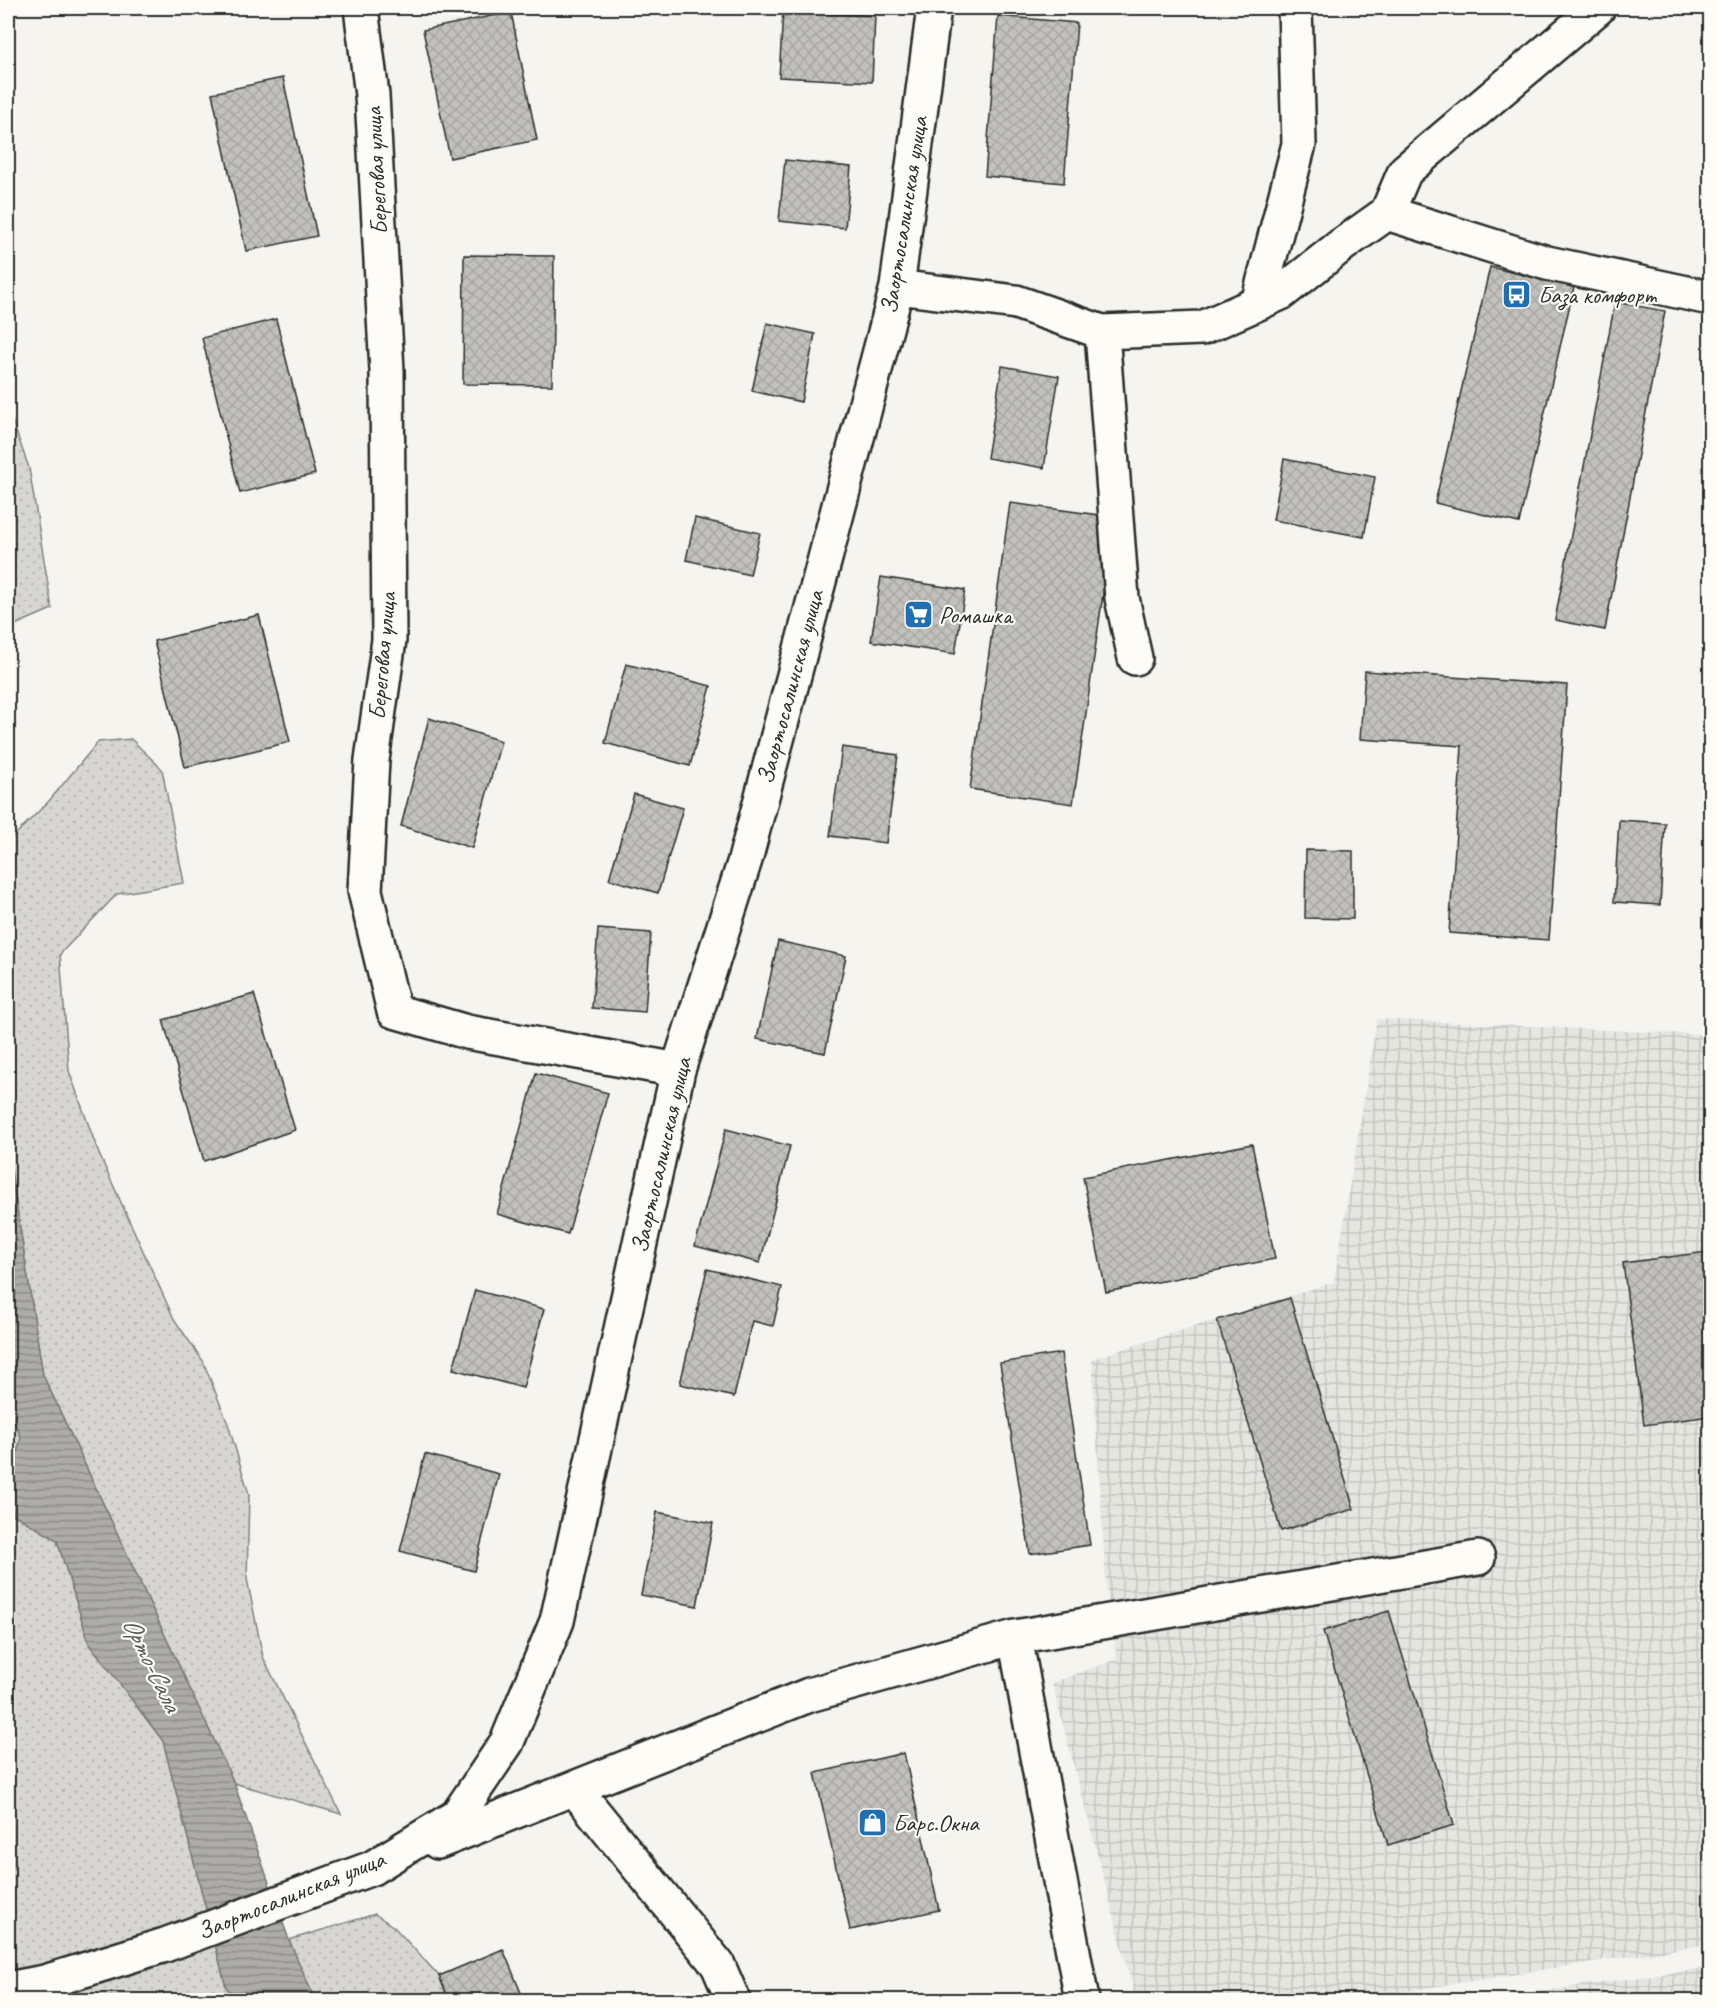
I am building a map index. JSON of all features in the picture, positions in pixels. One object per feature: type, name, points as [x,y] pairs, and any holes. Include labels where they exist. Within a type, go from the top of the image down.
[{"type":"street","name":"Береговая улица","points":[[361,8],[372,95],[387,371],[388,628],[372,760],[365,891],[394,1011],[467,1032],[678,1070]]},
{"type":"street","name":"Заортосалинская улица","points":[[8,1989],[45,1982],[165,1945],[372,1868],[457,1816],[507,1742],[557,1621],[678,1070],[745,860],[897,286],[934,8]]},
{"type":"street","points":[[1258,303],[1299,144],[1295,8]]},
{"type":"street","points":[[897,286],[1016,302],[1102,332],[1202,328],[1281,293],[1387,213],[1405,171],[1598,8]]},
{"type":"street","points":[[1387,213],[1547,263],[1710,298]]},
{"type":"street","points":[[1102,332],[1122,598],[1135,658]]},
{"type":"street","points":[[372,1868],[809,1695],[1016,1637],[1478,1558]]},
{"type":"street","points":[[1016,1637],[1082,2001]]},
{"type":"street","points":[[574,1788],[718,1965],[733,2001]]},
{"type":"shaded area","points":[[8,409],[29,468],[52,609],[8,628]]},
{"type":"shaded area","points":[[131,739],[162,769],[184,883],[117,894],[60,954],[69,1071],[99,1154],[174,1319],[203,1361],[228,1424],[249,1494],[247,1579],[263,1657],[341,1814],[234,1783],[43,1375],[8,1151],[8,842],[49,801],[98,742]]},
{"type":"shaded area","points":[[1377,1019],[1710,1035],[1710,1944],[1348,2000],[1136,2000],[1052,1683],[1117,1659],[1106,1585],[1092,1359],[1334,1282]]},
{"type":"shaded area","points":[[8,1404],[21,1438],[8,1490]]},
{"type":"shaded area","points":[[8,1511],[57,1540],[89,1643],[163,1741],[226,1987],[237,2000],[8,2000]]},
{"type":"shaded area","points":[[375,1914],[394,1927],[439,1976],[449,2000],[315,2000],[289,1940]]},
{"type":"shaded area","points":[[1710,1967],[1710,2000],[1482,2000]]},
{"type":"water","name":"Орто-Сала","points":[[8,1151],[43,1375],[234,1783],[289,1940],[315,2000],[237,2000],[226,1987],[163,1741],[89,1643],[57,1540],[8,1511],[8,1490],[21,1438],[8,1404]]},
{"type":"building","points":[[783,11],[875,16],[872,82],[779,77]]},
{"type":"building","points":[[511,12],[537,140],[450,158],[423,30]]},
{"type":"building","points":[[998,16],[1077,23],[1064,183],[985,176]]},
{"type":"building","points":[[283,78],[317,236],[246,251],[212,93]]},
{"type":"building","points":[[785,160],[851,167],[845,228],[779,221]]},
{"type":"building","points":[[464,255],[554,256],[552,385],[463,384]]},
{"type":"building","points":[[1490,267],[1574,287],[1519,523],[1435,503]]},
{"type":"building","points":[[1615,302],[1665,311],[1605,630],[1555,620]]},
{"type":"building","points":[[276,319],[315,474],[240,493],[202,338]]},
{"type":"building","points":[[767,323],[815,334],[801,402],[752,391]]},
{"type":"building","points":[[1002,366],[1059,376],[1044,468],[987,458]]},
{"type":"building","points":[[1284,459],[1375,477],[1364,537],[1273,520]]},
{"type":"building","points":[[1010,503],[1114,517],[1073,804],[970,789]]},
{"type":"building","points":[[695,518],[760,533],[750,575],[686,560]]},
{"type":"building","points":[[881,577],[965,590],[955,654],[871,641]]},
{"type":"building","points":[[259,615],[290,742],[185,767],[154,641]]},
{"type":"building","points":[[626,664],[711,686],[690,766],[605,743]]},
{"type":"building","points":[[1365,671],[1567,685],[1549,940],[1449,933],[1462,746],[1360,739]]},
{"type":"building","points":[[429,718],[501,741],[472,848],[401,826]]},
{"type":"building","points":[[842,747],[898,755],[886,843],[830,836]]},
{"type":"building","points":[[634,794],[683,808],[658,893],[609,879]]},
{"type":"building","points":[[1619,820],[1665,823],[1660,905],[1614,902]]},
{"type":"building","points":[[1306,850],[1353,851],[1353,919],[1305,918]]},
{"type":"building","points":[[598,929],[651,933],[645,1012],[592,1008]]},
{"type":"building","points":[[778,941],[846,956],[825,1053],[757,1039]]},
{"type":"building","points":[[254,994],[295,1130],[204,1161],[163,1020]]},
{"type":"building","points":[[536,1073],[608,1093],[568,1234],[497,1214]]},
{"type":"building","points":[[726,1129],[790,1146],[760,1263],[695,1246]]},
{"type":"building","points":[[1252,1144],[1275,1259],[1106,1292],[1083,1177]]},
{"type":"building","points":[[1707,1252],[1710,1279],[1710,1416],[1644,1425],[1623,1263]]},
{"type":"building","points":[[707,1269],[782,1287],[773,1326],[752,1321],[734,1397],[680,1384]]},
{"type":"building","points":[[475,1290],[544,1309],[523,1388],[453,1369]]},
{"type":"building","points":[[1290,1298],[1354,1509],[1281,1531],[1217,1320]]},
{"type":"building","points":[[1061,1353],[1090,1545],[1030,1554],[1000,1363]]},
{"type":"building","points":[[425,1454],[499,1474],[474,1571],[400,1551]]},
{"type":"building","points":[[657,1512],[713,1523],[697,1606],[641,1595]]},
{"type":"building","points":[[1389,1611],[1454,1825],[1388,1845],[1323,1631]]},
{"type":"building","points":[[904,1753],[939,1910],[850,1930],[815,1773]]},
{"type":"building","points":[[503,1949],[524,2000],[449,2000],[439,1976]]},
{"type":"place","name":"База комфорт","points":[[1517,295]]},
{"type":"place","name":"Ромашка","points":[[918,615]]},
{"type":"place","name":"Барс.Окна","points":[[872,1823]]}]
